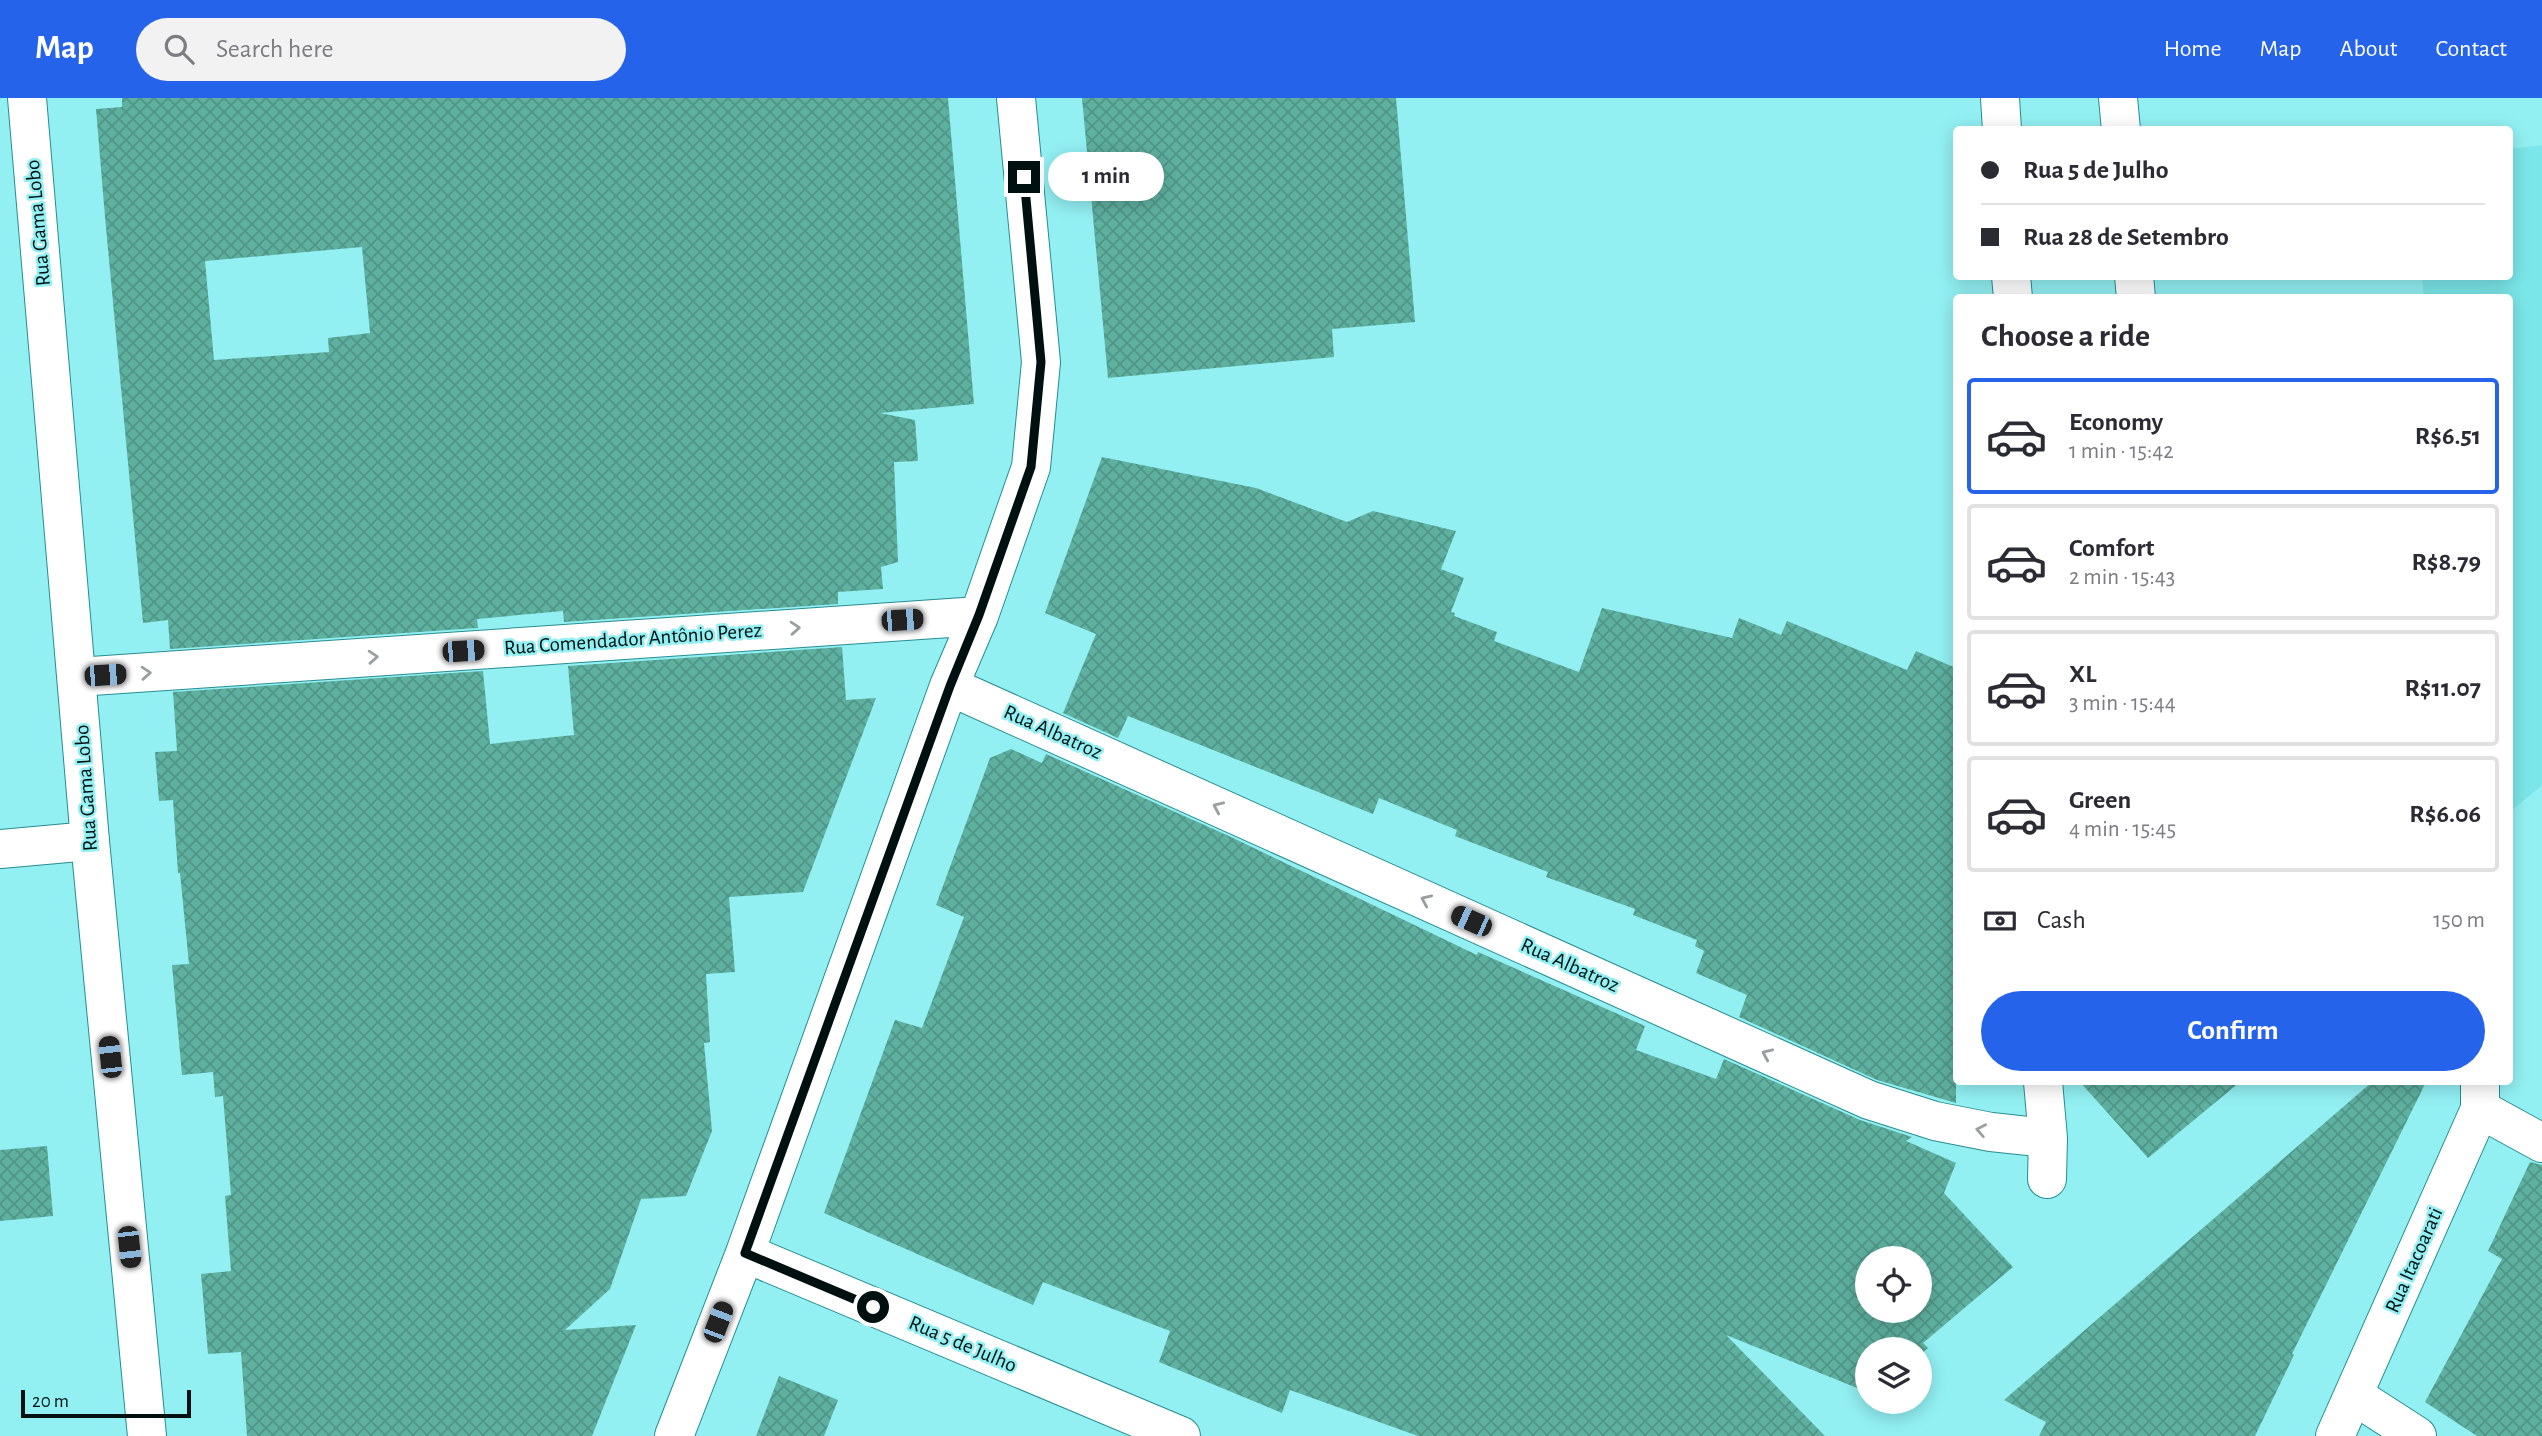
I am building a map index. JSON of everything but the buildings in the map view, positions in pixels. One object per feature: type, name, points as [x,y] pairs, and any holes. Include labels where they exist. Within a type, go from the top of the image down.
[{"type":"street","name":"Rua Gama Lobo","points":[[27,98],[90,841],[147,1436]]},
{"type":"street","points":[[674,1436],[745,1253],[1031,467],[1041,362],[1016,98]]},
{"type":"street","points":[[2000,98],[2002,126]]},
{"type":"street","points":[[2118,98],[2121,126]]},
{"type":"street","name":"Rua Comendador Antônio Perez","points":[[78,677],[979,615]]},
{"type":"street","name":"Rua Albatroz","points":[[950,686],[1869,1100],[1935,1121],[1991,1132],[2048,1138]]},
{"type":"street","points":[[0,849],[90,841]]},
{"type":"street","points":[[2043,1085],[2048,1138],[2047,1179]]},
{"type":"street","points":[[2480,1095],[2542,1143]]},
{"type":"street","name":"Rua Itacoarati","points":[[2335,1436],[2355,1396],[2480,1095]]},
{"type":"street","name":"Rua 5 de Julho","points":[[745,1253],[1181,1436]]},
{"type":"street","points":[[2355,1396],[2417,1436]]},
{"type":"shaded area","points":[[2542,145],[2542,785],[2513,809],[2513,294],[2424,294],[2422,280],[2513,280],[2513,149]]},
{"type":"route","points":[[873,1307],[745,1253],[1031,467],[1041,362],[1024,177]]}]
